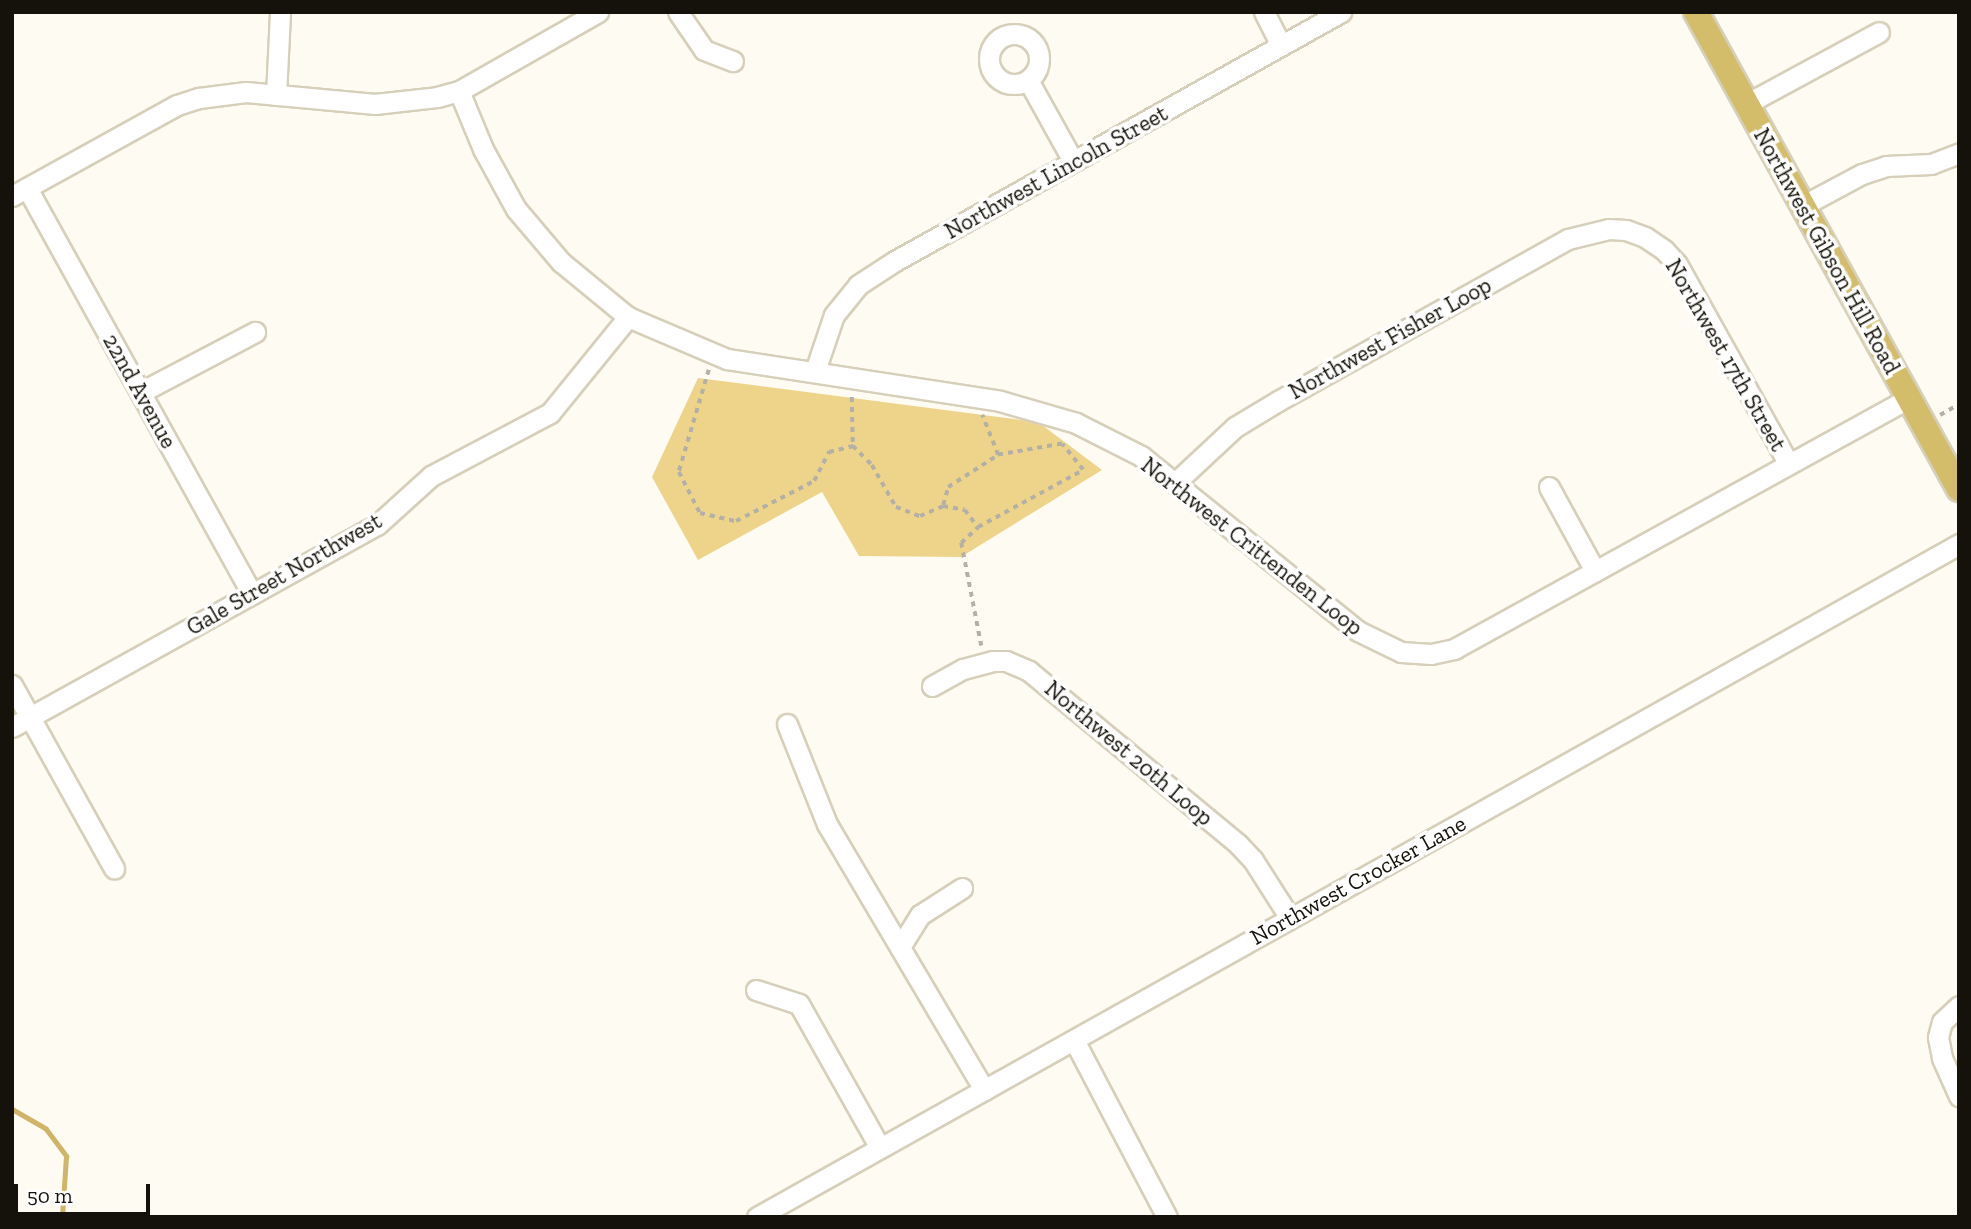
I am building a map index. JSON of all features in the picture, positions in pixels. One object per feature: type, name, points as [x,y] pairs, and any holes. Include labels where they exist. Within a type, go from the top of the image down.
[{"type":"main road","name":"Northwest Gibson Hill Road","points":[[1696,12],[1959,489]]},
{"type":"street","points":[[276,95],[280,12]]},
{"type":"street","points":[[20,192],[188,102],[229,92],[375,104],[437,97],[458,91],[598,12]]},
{"type":"street","points":[[678,12],[704,50],[733,61]]},
{"type":"street","points":[[1264,12],[1281,45]]},
{"type":"street","name":"Northwest Lincoln Street","points":[[815,370],[834,315],[858,285],[895,261],[1341,12]]},
{"type":"street","points":[[1746,104],[1879,32]]},
{"type":"street","points":[[1028,80],[1073,161]]},
{"type":"street","name":"Northwest Crittenden Loop","points":[[458,91],[493,171],[516,209],[561,262],[628,317],[714,355],[1026,407],[1076,423],[1141,456],[1358,631],[1401,652],[1431,654],[1454,649],[1909,398]]},
{"type":"street","points":[[1802,206],[1861,174],[1886,166],[1931,164],[1959,153]]},
{"type":"street","name":"22nd Avenue","points":[[20,192],[141,392],[253,594]]},
{"type":"street","name":"Northwest 17th Street","points":[[1623,230],[1646,237],[1677,264],[1789,464]]},
{"type":"street","name":"Northwest Fisher Loop","points":[[1176,482],[1235,426],[1290,394],[1568,239],[1586,233],[1623,230]]},
{"type":"street","name":"Gale Street Northwest","points":[[12,727],[377,525],[431,476],[550,413],[628,317]]},
{"type":"street","points":[[141,392],[255,332]]},
{"type":"street","points":[[1549,487],[1595,571]]},
{"type":"street","name":"Northwest Crocker Lane","points":[[757,1217],[1959,544]]},
{"type":"street","name":"Northwest 20th Loop","points":[[932,686],[963,669],[984,663],[1006,662],[1029,671],[1177,791],[1253,860],[1290,918]]},
{"type":"street","points":[[12,685],[114,868]]},
{"type":"street","points":[[787,724],[827,824],[984,1090]]},
{"type":"street","points":[[900,947],[920,915],[962,888]]},
{"type":"street","points":[[756,990],[799,1004],[880,1148]]},
{"type":"street","points":[[1959,1006],[1942,1022],[1938,1037],[1942,1058],[1959,1096]]},
{"type":"street","points":[[1074,1040],[1167,1217]]},
{"type":"path","points":[[714,355],[680,472],[700,513],[736,521],[814,481],[828,452],[853,446]]},
{"type":"path","points":[[852,378],[853,446],[872,464],[896,507],[920,516],[943,506],[965,510],[978,527]]},
{"type":"path","points":[[982,399],[981,414],[998,455]]},
{"type":"path","points":[[943,506],[948,487],[998,455],[1062,444],[1083,470],[978,527],[961,543],[984,663]]},
{"type":"shaded area","points":[[698,378],[1038,422],[1102,470],[961,557],[859,556],[822,492],[698,560],[652,477]]},
{"type":"waterway","points":[[12,1109],[46,1129],[66,1156],[62,1217]]}]
